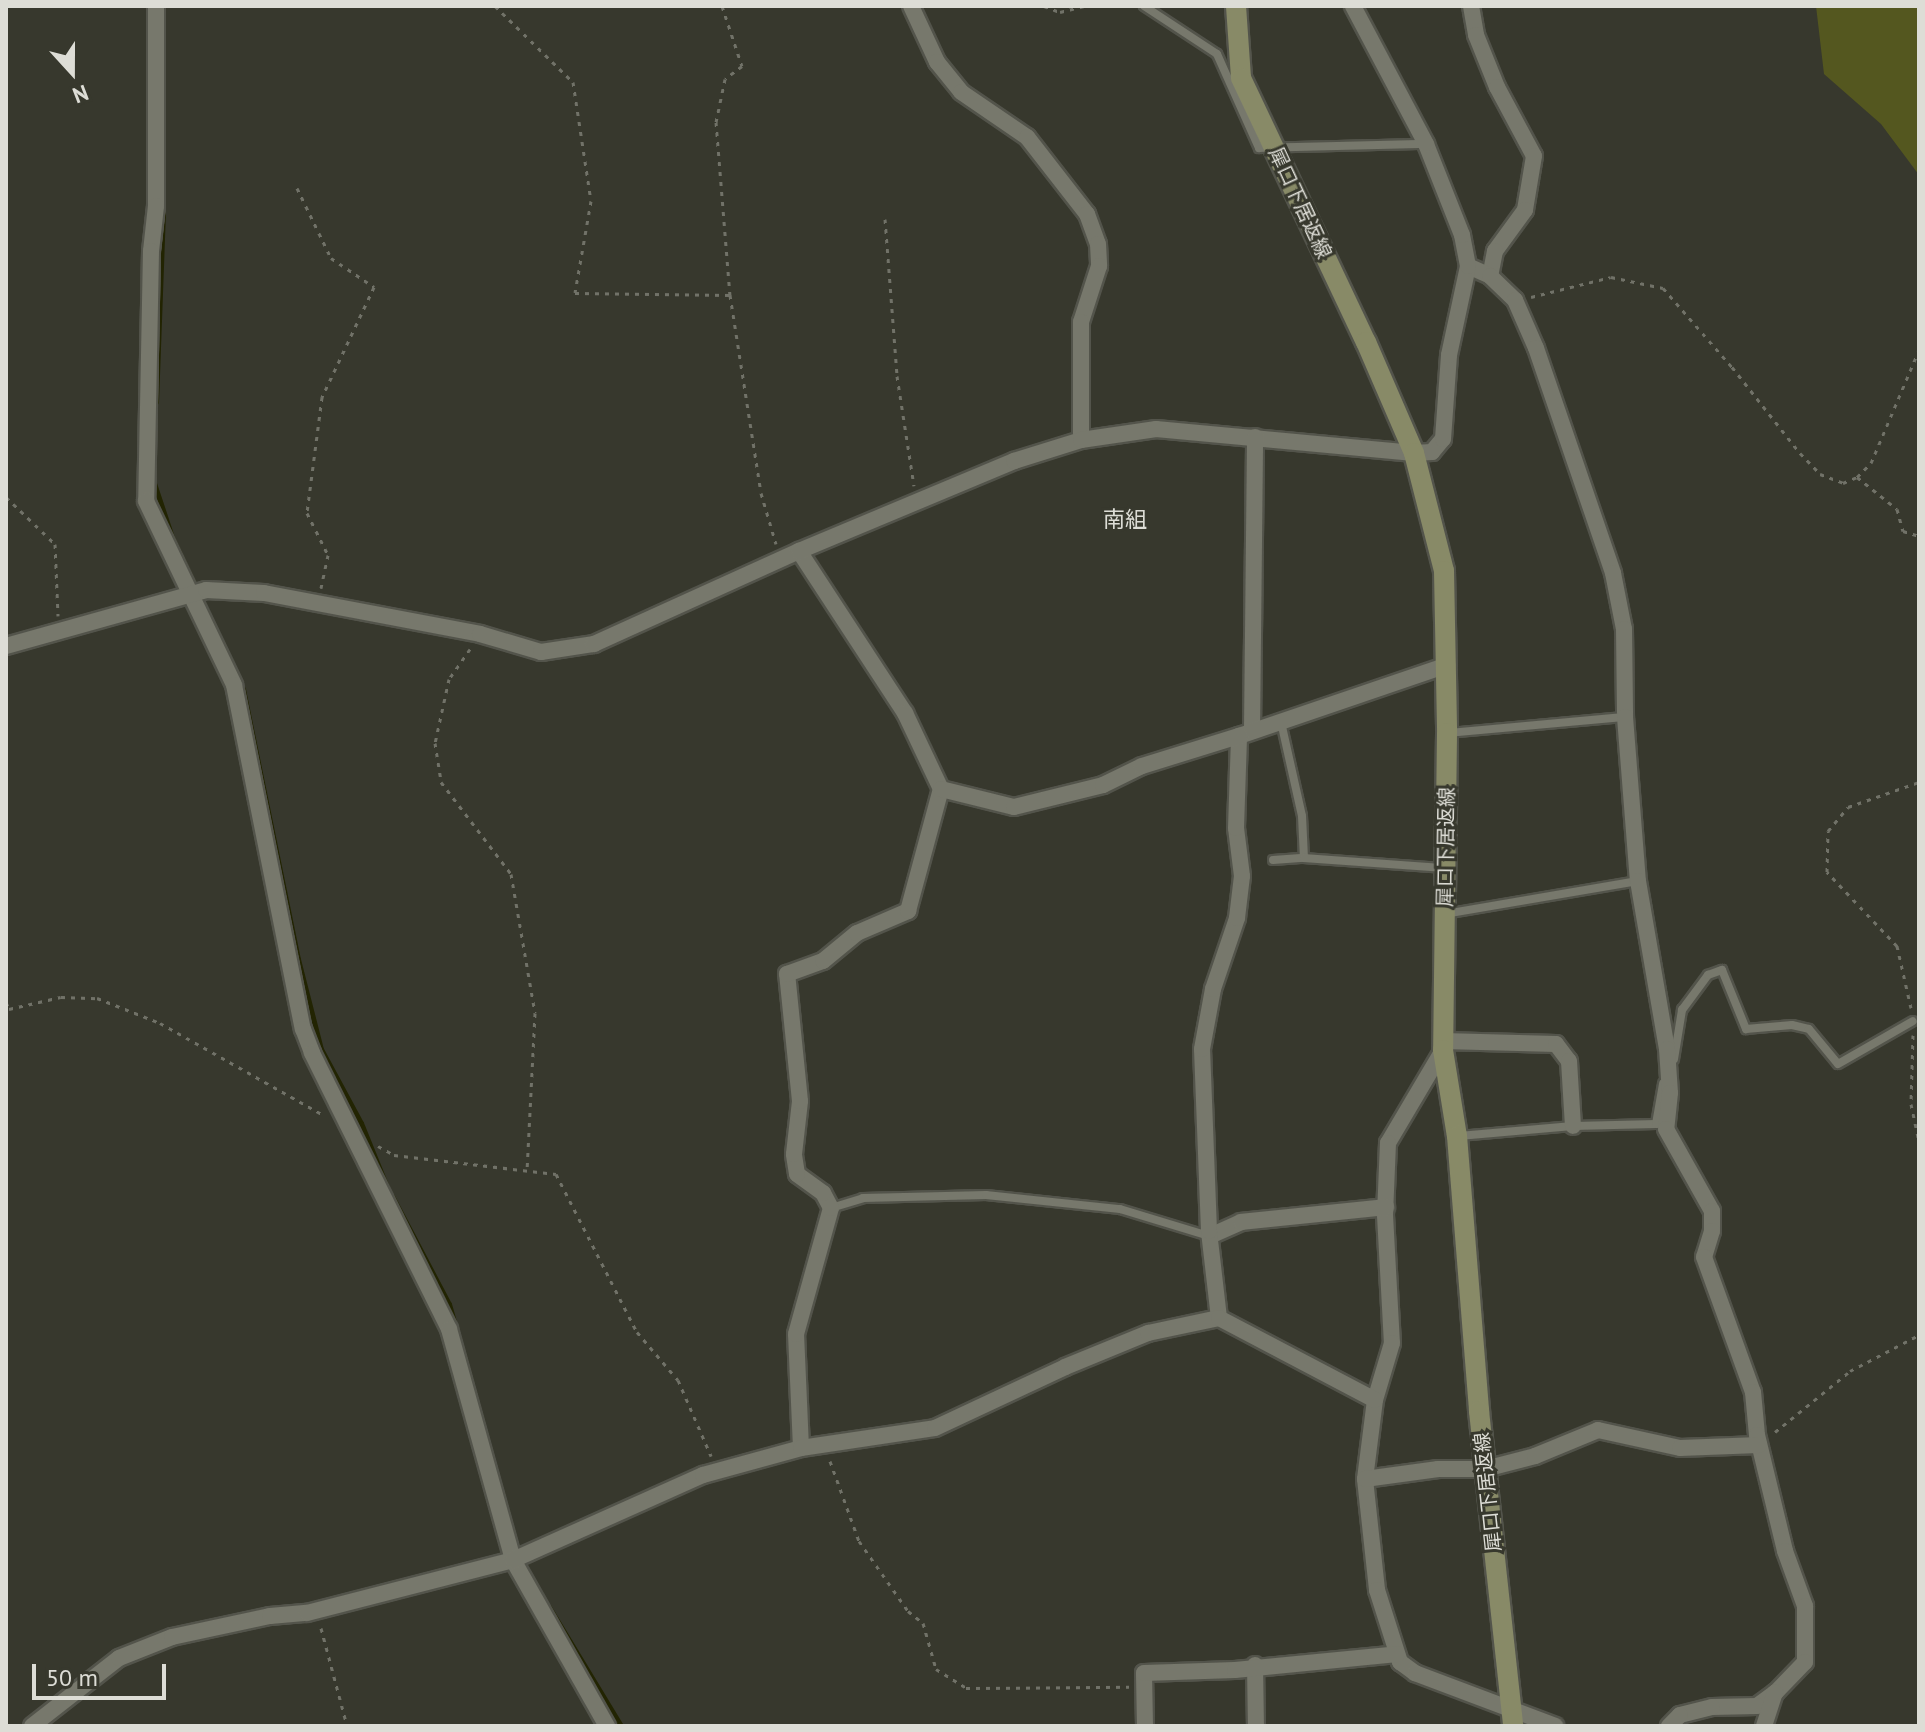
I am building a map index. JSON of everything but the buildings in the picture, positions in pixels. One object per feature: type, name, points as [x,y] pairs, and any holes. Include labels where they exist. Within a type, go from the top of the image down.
[{"type":"main road","name":"犀口下居返線","points":[[1236,6],[1241,78],[1366,342],[1414,453],[1444,571],[1447,733],[1443,1046],[1457,1136],[1485,1469],[1512,1718]]},
{"type":"street","points":[[156,6],[156,206],[151,251],[146,501],[234,685],[303,1029],[449,1329],[513,1560],[607,1726]]},
{"type":"street","points":[[911,6],[937,62],[961,92],[1027,137],[1087,214],[1098,244],[1099,266],[1081,322],[1081,440]]},
{"type":"street","points":[[6,646],[206,590],[264,593],[480,634],[541,652],[594,644],[799,551],[1014,461],[1081,440],[1156,429],[1414,453],[1432,452],[1443,439],[1449,355],[1468,266],[1462,235],[1426,144],[1353,6]]},
{"type":"street","points":[[1471,6],[1476,35],[1497,87],[1534,156],[1525,210],[1495,251],[1490,276]]},
{"type":"street","points":[[1468,266],[1490,276],[1515,300],[1536,348],[1613,573],[1624,629],[1625,717],[1638,881],[1668,1060],[1666,1129],[1712,1211],[1712,1231],[1704,1257],[1753,1392],[1759,1445],[1785,1551],[1805,1606],[1805,1662],[1776,1692],[1757,1706],[1712,1707],[1680,1715],[1669,1726]]},
{"type":"street","points":[[1219,1318],[1210,1236],[1202,1049],[1213,989],[1237,918],[1242,876],[1236,828],[1246,734],[1255,437]]},
{"type":"street","points":[[799,551],[905,713],[941,789],[908,911],[857,933],[823,961],[787,974],[800,1101],[794,1154],[797,1174],[823,1193],[831,1208],[796,1334],[801,1448]]},
{"type":"street","points":[[941,789],[1014,807],[1103,785],[1142,766],[1447,665]]},
{"type":"street","points":[[1555,1726],[1512,1718],[1415,1673],[1400,1662],[1377,1590],[1365,1479],[1375,1400],[1392,1343],[1386,1207],[1388,1143],[1443,1046],[1556,1044],[1569,1061],[1573,1126]]},
{"type":"street","points":[[1210,1236],[1241,1222],[1386,1207]]},
{"type":"street","points":[[32,1726],[119,1658],[172,1637],[315,1610],[513,1560],[572,1531],[717,1471],[801,1448],[935,1428],[1065,1367],[1148,1333],[1219,1318],[1375,1400]]},
{"type":"street","points":[[1365,1479],[1438,1469],[1485,1469],[1535,1456],[1598,1430],[1680,1448],[1759,1445]]},
{"type":"street","points":[[1145,1726],[1144,1673],[1397,1654]]},
{"type":"street","points":[[1255,1665],[1256,1726]]},
{"type":"street","points":[[1764,1726],[1776,1692]]},
{"type":"lane","points":[[1144,6],[1217,54],[1259,148],[1426,144]]},
{"type":"lane","points":[[1447,733],[1625,717]]},
{"type":"lane","points":[[1281,722],[1302,816],[1304,858]]},
{"type":"lane","points":[[1273,860],[1304,858],[1446,868]]},
{"type":"lane","points":[[1445,914],[1638,881]]},
{"type":"lane","points":[[1669,1083],[1682,1010],[1708,975],[1722,970],[1746,1029],[1792,1025],[1809,1029],[1838,1064],[1913,1021]]},
{"type":"lane","points":[[1457,1136],[1573,1126],[1656,1124],[1668,1060]]},
{"type":"lane","points":[[831,1208],[863,1198],[986,1195],[1120,1209],[1210,1236]]},
{"type":"path","points":[[495,6],[573,82],[591,201],[575,293],[730,295]]},
{"type":"path","points":[[722,6],[742,66],[725,79],[716,122],[730,295],[761,493],[780,560]]},
{"type":"path","points":[[1044,6],[1060,12],[1084,6]]},
{"type":"path","points":[[297,188],[331,258],[374,287],[322,397],[307,513],[328,555],[318,603]]},
{"type":"path","points":[[885,219],[897,376],[916,502]]},
{"type":"path","points":[[1515,300],[1611,277],[1663,288],[1820,474],[1843,483],[1857,477],[1871,463],[1919,350]]},
{"type":"path","points":[[1857,477],[1897,509],[1903,531],[1919,536]]},
{"type":"path","points":[[6,497],[55,544],[59,631]]},
{"type":"path","points":[[480,634],[449,679],[435,743],[441,782],[511,874],[535,1013],[527,1171]]},
{"type":"path","points":[[1919,782],[1848,807],[1828,831],[1827,872],[1897,946],[1913,1021],[1911,1104],[1919,1143]]},
{"type":"path","points":[[6,1002],[9,1009],[61,997],[97,998],[160,1023],[394,1155],[556,1174],[637,1332],[678,1380],[717,1471]]},
{"type":"path","points":[[1759,1445],[1850,1371],[1919,1335]]},
{"type":"path","points":[[825,1445],[859,1541],[908,1611],[923,1623],[936,1669],[966,1688],[1145,1687]]},
{"type":"path","points":[[315,1610],[347,1726]]},
{"type":"green space","points":[[1816,6],[1919,6],[1919,175],[1881,124],[1824,74]]},
{"type":"waterway","points":[[156,402],[163,213]]},
{"type":"waterway","points":[[153,480],[172,537],[207,611]]},
{"type":"waterway","points":[[243,689],[298,959],[321,1049],[361,1123],[387,1187]]},
{"type":"waterway","points":[[392,1196],[449,1304],[460,1342]]},
{"type":"waterway","points":[[549,1607],[621,1726]]},
{"type":"district","name":"南組","points":[[1125,520]]}]
